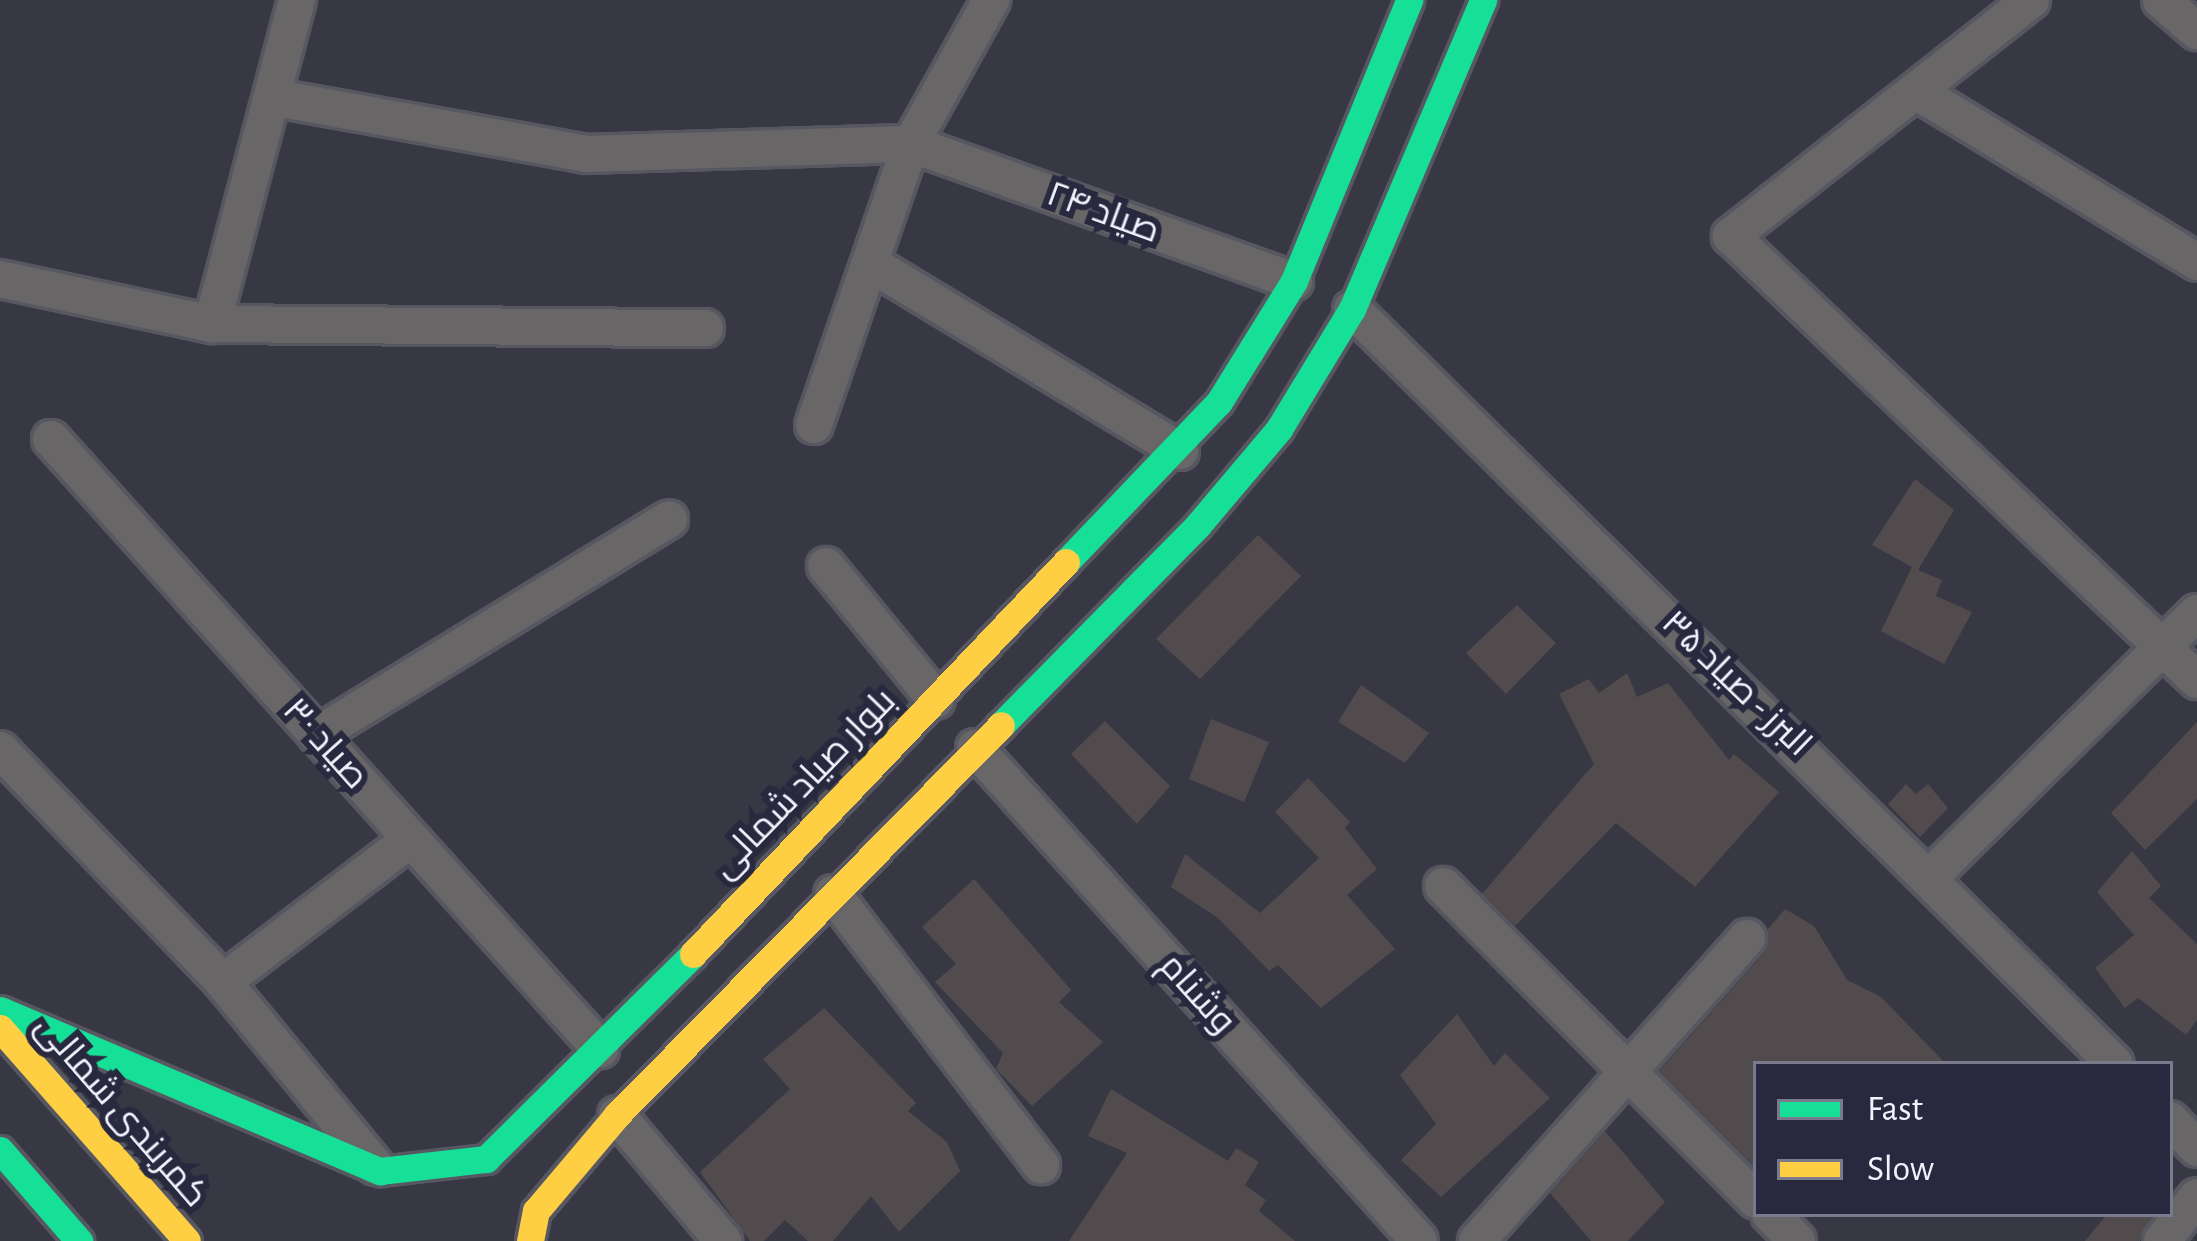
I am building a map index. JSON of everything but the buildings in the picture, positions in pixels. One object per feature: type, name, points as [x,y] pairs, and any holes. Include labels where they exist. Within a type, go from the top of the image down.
[{"type":"main road","name":"بلوار صیاد شمالی","points":[[486,1159],[600,1048],[1180,451],[1294,281],[1409,0]]},
{"type":"main road","points":[[516,1206],[617,1115],[1198,525],[1279,430],[1352,309],[1483,0]]},
{"type":"main road","points":[[0,1010],[380,1172],[486,1159],[516,1206],[530,1241]]},
{"type":"main road","name":"کمربندی شمالی","points":[[0,1028],[188,1241]]},
{"type":"main road","points":[[0,1150],[79,1241]]},
{"type":"street","points":[[212,324],[276,98],[297,0]]},
{"type":"street","points":[[2030,0],[1732,236],[2197,680]]},
{"type":"street","points":[[2161,0],[2197,31]]},
{"type":"street","points":[[814,425],[911,144],[978,2]]},
{"type":"street","points":[[1916,91],[2197,262]]},
{"type":"street","points":[[276,98],[586,154],[911,144]]},
{"type":"street","name":"صیاد ۲۴","points":[[911,144],[1294,281]]},
{"type":"street","points":[[873,265],[1180,451]]},
{"type":"street","points":[[0,279],[212,324],[705,328]]},
{"type":"street","name":"البرز - صیاد ۳۵","points":[[1352,309],[1931,876],[2112,1061]]},
{"type":"street","name":"صیاد ۳۰","points":[[51,439],[600,1048]]},
{"type":"street","points":[[317,735],[669,519]]},
{"type":"street","points":[[826,566],[936,700]]},
{"type":"street","points":[[1931,876],[2197,613]]},
{"type":"street","name":"وشنام","points":[[975,748],[1419,1241]]},
{"type":"street","points":[[0,750],[223,982],[380,1172]]},
{"type":"street","points":[[223,982],[411,839]]},
{"type":"street","points":[[1443,886],[1753,1197]]},
{"type":"street","points":[[832,894],[1040,1165]]},
{"type":"street","points":[[1477,1241],[1747,938]]},
{"type":"street","points":[[617,1115],[723,1241]]},
{"type":"street","points":[[2173,1123],[2197,1148]]},
{"type":"street","points":[[2162,1241],[2197,1197]]},
{"type":"street","points":[[1773,1217],[1797,1241]]},
{"type":"traffic: fast","points":[[1066,562],[1219,402],[1294,281],[1409,0]]},
{"type":"traffic: fast","points":[[1001,725],[1198,525],[1279,429],[1352,309],[1483,0]]},
{"type":"traffic: fast","points":[[0,1010],[380,1171],[486,1159],[693,954]]},
{"type":"traffic: fast","points":[[0,1150],[79,1241]]},
{"type":"traffic: slow","points":[[693,954],[1066,562]]},
{"type":"traffic: slow","points":[[530,1241],[536,1211],[617,1115],[1001,725]]},
{"type":"traffic: slow","points":[[0,1028],[187,1241]]}]
